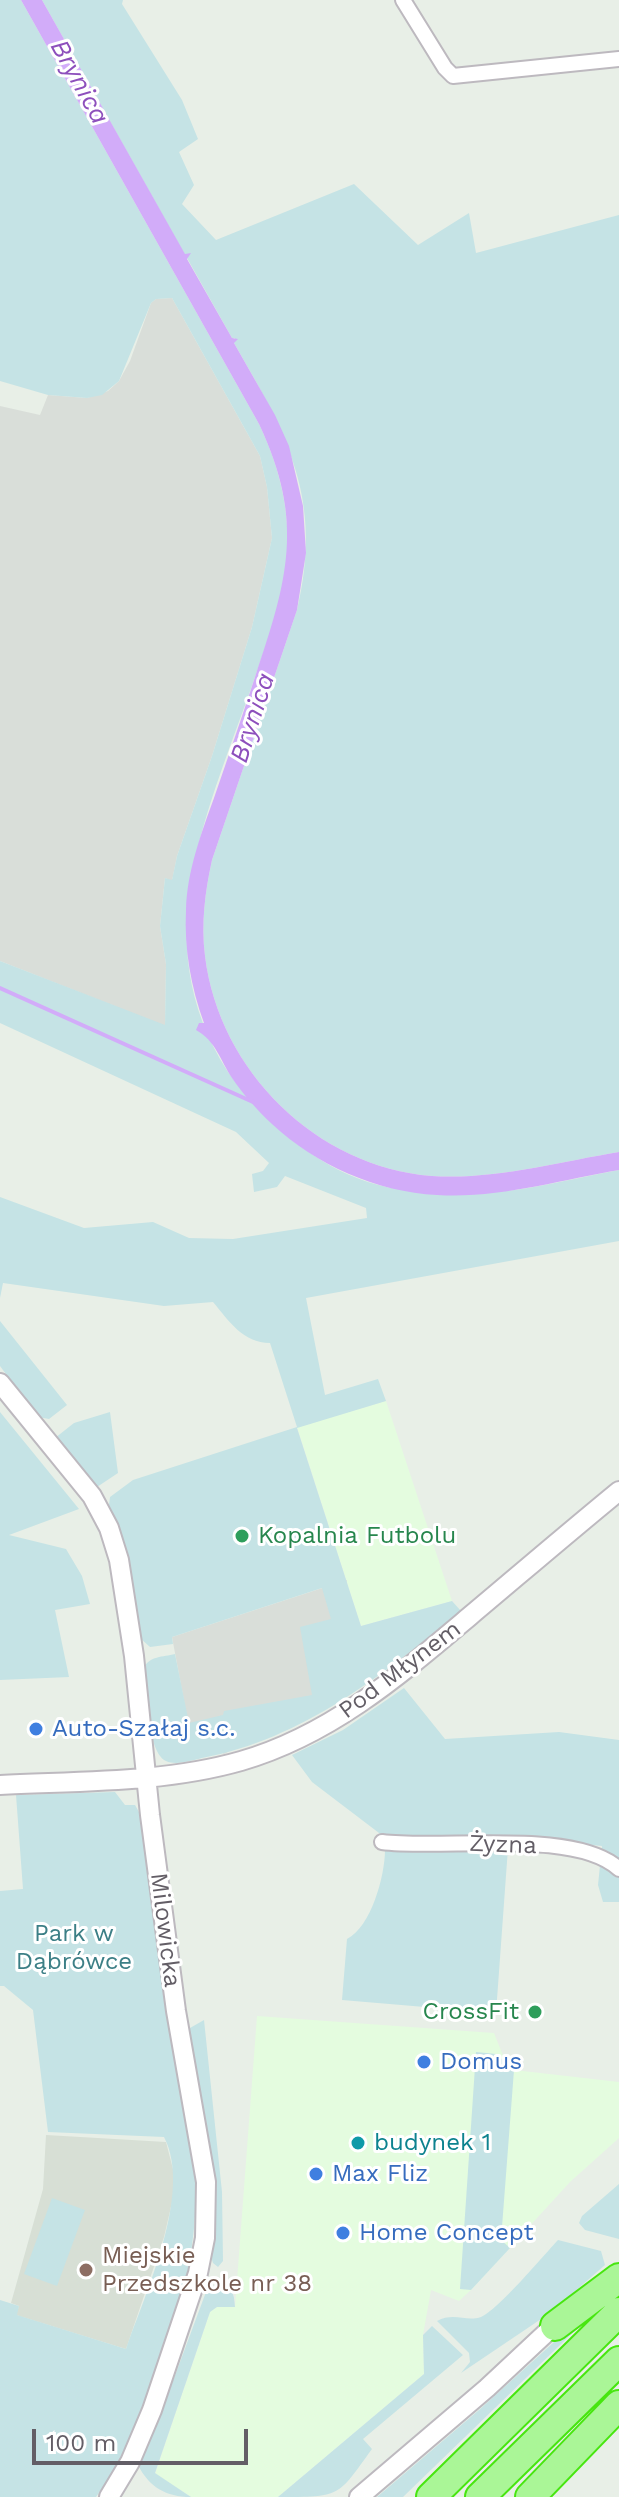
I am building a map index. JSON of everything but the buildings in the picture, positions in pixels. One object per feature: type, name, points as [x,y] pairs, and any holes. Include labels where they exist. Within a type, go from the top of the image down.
[{"type":"highway","points":[[555,2326],[619,2278]]},
{"type":"highway","points":[[431,2497],[619,2312]]},
{"type":"highway","points":[[480,2497],[619,2361]]},
{"type":"highway","points":[[530,2497],[619,2405]]},
{"type":"street","points":[[403,0],[453,76],[619,59]]},
{"type":"street","name":"Milowicka","points":[[0,1383],[82,1481],[99,1506],[111,1533],[122,1572],[176,2011],[206,2182],[206,2220],[198,2273],[152,2410],[130,2462],[109,2497]]},
{"type":"street","name":"Pod Młynem","points":[[0,1785],[187,1773],[241,1761],[325,1726],[402,1674],[619,1491]]},
{"type":"street","name":"Żyzna","points":[[382,1842],[516,1844],[585,1850],[610,1860],[619,1869]]},
{"type":"street","points":[[359,2497],[487,2388],[619,2263]]},
{"type":"shaded area","points":[[172,298],[260,456],[267,487],[272,538],[252,627],[212,756],[177,856],[172,881],[165,878],[160,926],[166,964],[165,1026],[0,961],[0,406],[40,415],[48,395],[87,398],[108,391],[119,381],[130,361],[151,303],[156,299]]},
{"type":"shaded area","points":[[386,1401],[452,1601],[361,1626],[297,1427]]},
{"type":"shaded area","points":[[347,1580],[319,1704],[224,1754],[190,1733],[172,1637]]},
{"type":"shaded area","points":[[257,2016],[494,2033],[504,2058],[514,2070],[619,2082],[619,2138],[570,2182],[459,2301],[431,2290],[423,2335],[424,2374],[278,2497],[191,2497],[155,2474],[210,2312],[217,2307],[235,2307]]},
{"type":"shaded area","name":"Miejskie Przedszkole nr 38","points":[[46,2135],[166,2142],[174,2173],[174,2194],[164,2237],[126,2349],[16,2315],[19,2306],[11,2303],[43,2189]]},
{"type":"green space","points":[[0,0],[21,0],[259,424],[281,486],[287,535],[286,568],[280,599],[204,824],[192,873],[187,922],[190,972],[203,1022],[228,1072],[274,1123],[305,1149],[358,1179],[378,1185],[408,1190],[499,1192],[619,1170],[619,1241],[306,1298],[325,1395],[378,1379],[386,1401],[297,1428],[361,1626],[452,1601],[461,1611],[372,1680],[308,1720],[239,1749],[180,1763],[166,1761],[160,1755],[151,1733],[144,1668],[149,1661],[175,1654],[189,1723],[223,1715],[224,1711],[312,1695],[300,1627],[331,1619],[322,1588],[172,1637],[173,1644],[150,1647],[140,1638],[128,1554],[109,1505],[110,1497],[133,1480],[297,1427],[270,1343],[244,1335],[213,1302],[164,1306],[3,1283],[0,1298],[0,1197],[84,1228],[153,1222],[189,1238],[233,1239],[367,1218],[366,1208],[285,1176],[277,1187],[254,1192],[252,1174],[263,1171],[269,1163],[236,1132],[0,1023],[0,961],[165,1025],[166,964],[160,926],[165,878],[172,880],[177,856],[212,756],[252,627],[272,538],[267,487],[260,456],[172,298],[156,299],[151,303],[119,381],[102,395],[87,398],[48,395],[0,381]]},
{"type":"green space","points":[[42,0],[123,0],[122,4],[182,100],[198,139],[179,152],[194,185],[182,204],[216,240],[354,184],[418,245],[469,213],[476,253],[619,215],[619,1152],[526,1169],[455,1177],[390,1169],[350,1154],[313,1133],[281,1106],[253,1074],[230,1038],[214,998],[205,956],[206,896],[212,860],[297,610],[306,534],[303,501],[296,469],[284,439],[234,343],[235,338],[232,338],[187,258],[188,254],[185,255]]},
{"type":"green space","points":[[0,1321],[67,1405],[49,1419],[38,1417],[0,1366]]},
{"type":"green space","points":[[0,1412],[79,1509],[9,1535],[66,1549],[82,1576],[90,1604],[55,1610],[69,1677],[0,1680]]},
{"type":"green space","points":[[110,1412],[118,1473],[94,1489],[55,1438],[74,1423]]},
{"type":"green space","points":[[404,1688],[445,1739],[559,1732],[619,1740],[619,1902],[603,1902],[598,1885],[602,1846],[519,1838],[383,1836],[312,1782],[292,1755],[343,1730]]},
{"type":"green space","name":"Park w Dąbrówce","points":[[115,1792],[125,1805],[135,1805],[139,1812],[195,2165],[196,2205],[192,2248],[171,2338],[156,2383],[118,2464],[96,2497],[0,2497],[0,2300],[19,2306],[17,2315],[126,2349],[154,2272],[170,2214],[173,2186],[171,2160],[164,2137],[48,2132],[33,2010],[0,1986],[0,1891],[23,1889],[16,1795]]},
{"type":"green space","points":[[508,1848],[496,2013],[342,2000],[347,1939],[356,1933],[370,1912],[382,1873],[385,1850]]},
{"type":"green space","points":[[204,2020],[222,2192],[223,2261],[218,2267],[210,2253],[187,2036],[190,2028]]},
{"type":"green space","points":[[476,2052],[496,2054],[514,2070],[501,2240],[510,2248],[471,2290],[460,2289]]},
{"type":"green space","points":[[619,2184],[619,2239],[585,2230],[579,2223],[582,2216]]},
{"type":"green space","points":[[52,2198],[85,2210],[57,2286],[24,2274]]},
{"type":"green space","points":[[558,2240],[601,2251],[605,2265],[550,2313],[461,2373],[470,2362],[469,2353],[437,2321],[449,2317],[476,2318],[488,2313]]},
{"type":"green space","points":[[222,2286],[233,2294],[235,2307],[217,2307],[210,2312],[155,2473],[191,2497],[174,2495],[153,2485],[138,2465],[206,2292]]},
{"type":"green space","points":[[619,2288],[403,2497],[377,2497],[607,2294]]},
{"type":"green space","points":[[432,2326],[463,2355],[363,2439],[372,2449],[344,2485],[327,2494],[278,2497],[424,2374],[423,2335]]},
{"type":"water","name":"Brynica","points":[[21,0],[42,0],[185,254],[191,253],[187,259],[232,338],[238,339],[234,343],[289,446],[303,506],[306,553],[297,610],[212,860],[206,896],[205,956],[214,998],[230,1038],[253,1074],[281,1106],[313,1133],[350,1154],[390,1169],[455,1177],[526,1169],[619,1152],[619,1170],[482,1194],[414,1193],[370,1182],[328,1164],[289,1139],[250,1102],[213,1045],[196,1030],[199,1023],[204,1023],[187,953],[189,881],[276,610],[287,550],[287,521],[282,491],[259,424]]},
{"type":"waterway","points":[[0,988],[253,1102]]},
{"type":"place","name":"Kopalnia Futbolu","points":[[242,1536]]},
{"type":"place","name":"Auto-Szałaj s.c.","points":[[36,1729]]},
{"type":"place","name":"CrossFit","points":[[535,2012]]},
{"type":"place","name":"Domus","points":[[424,2062]]},
{"type":"place","name":"budynek 1","points":[[358,2143]]},
{"type":"place","name":"Max Fliz","points":[[316,2174]]},
{"type":"place","name":"Home Concept","points":[[343,2233]]},
{"type":"place","name":"Miejskie Przedszkole nr 38","points":[[86,2270]]}]
